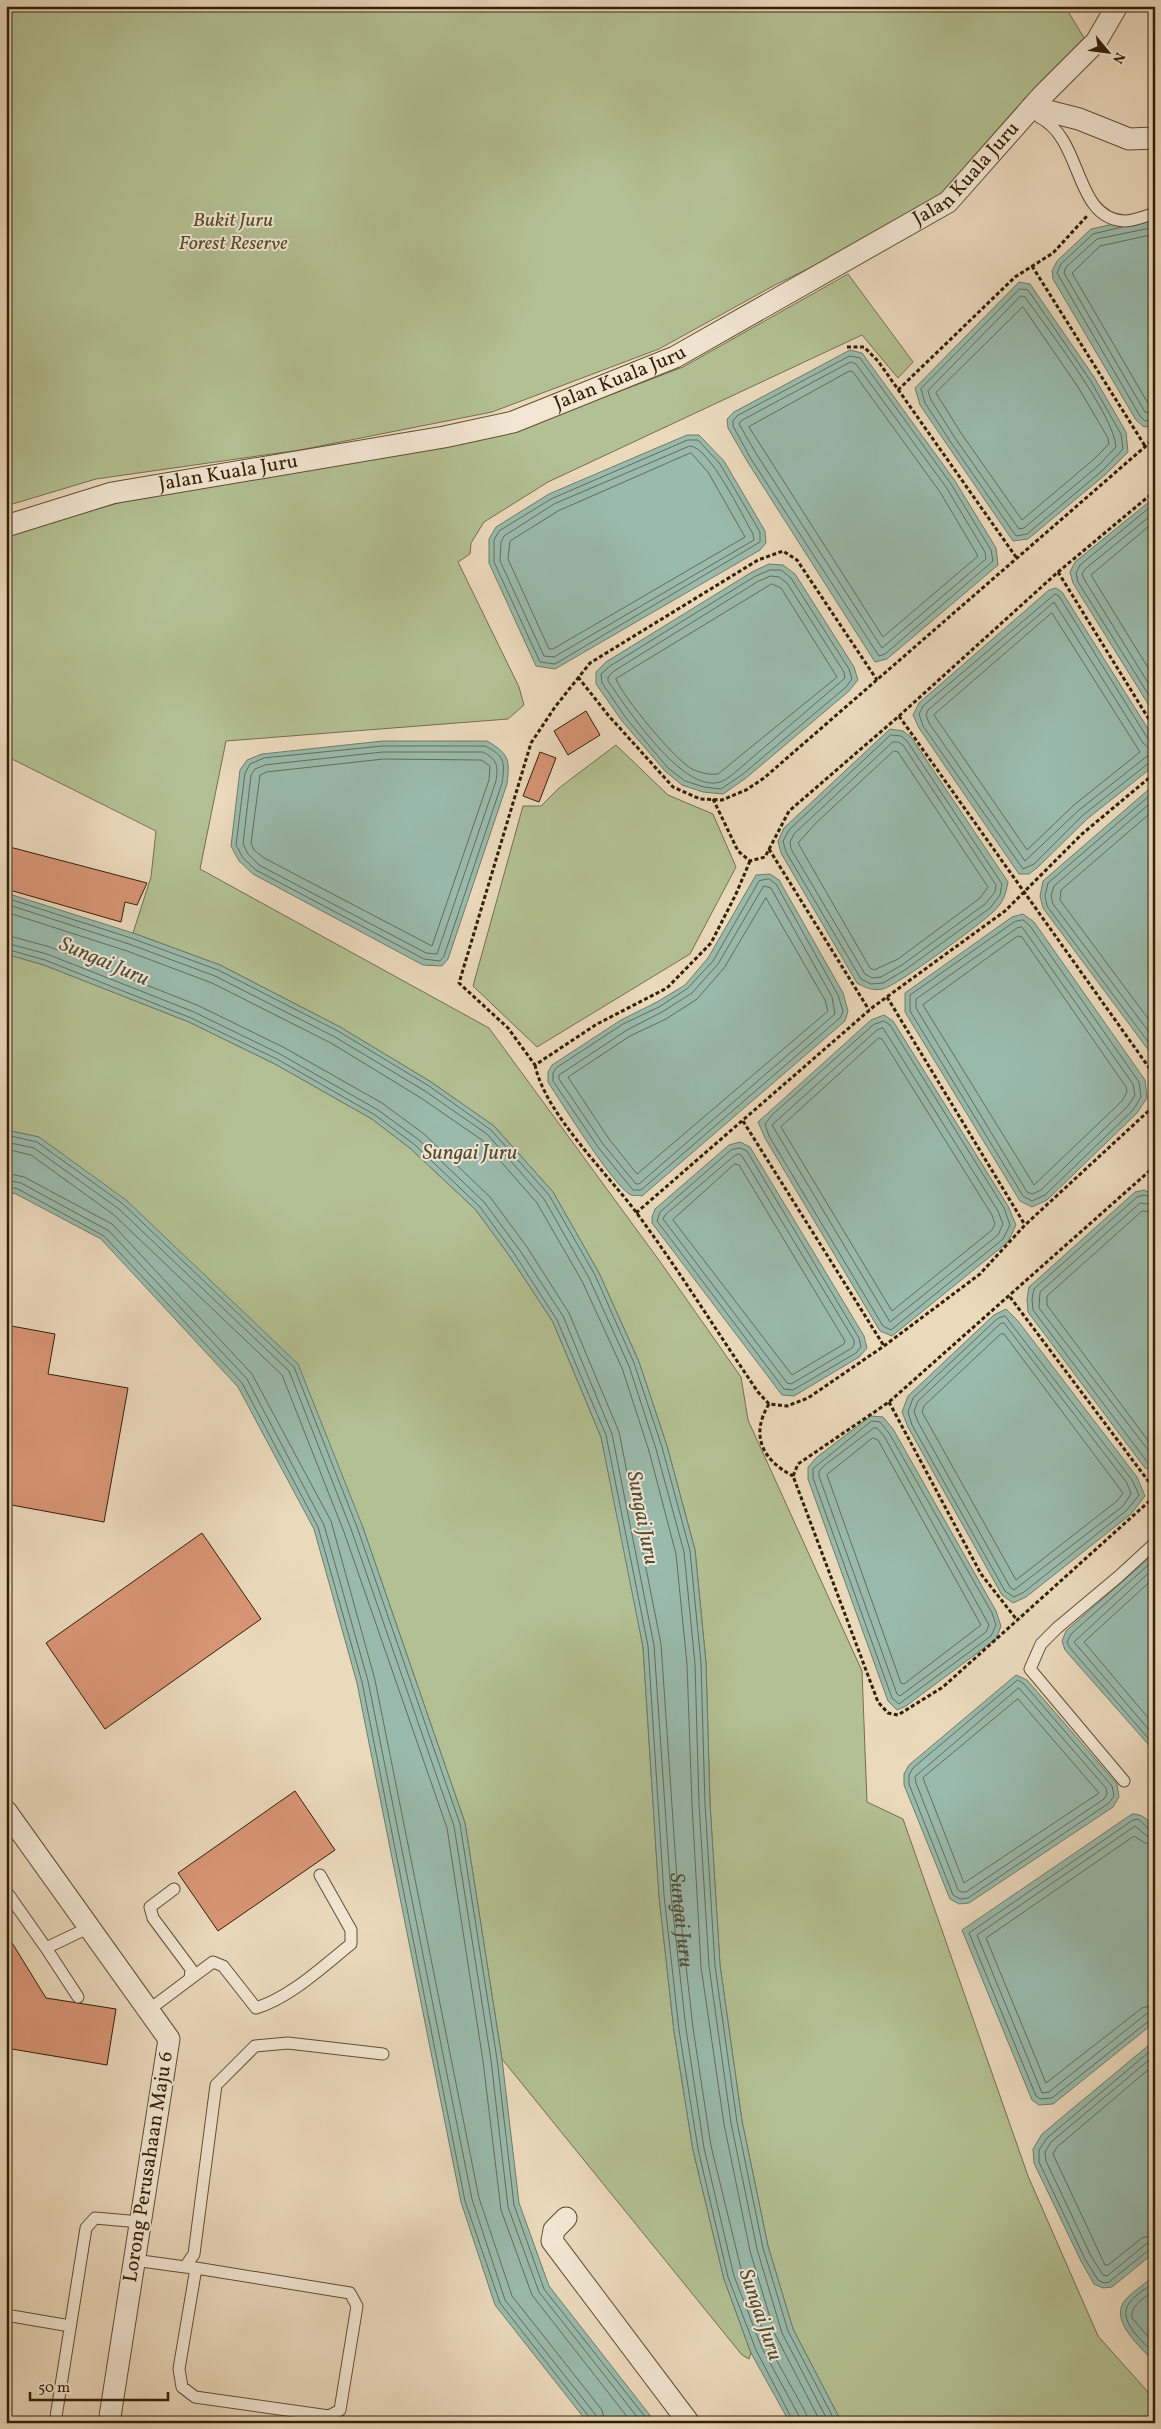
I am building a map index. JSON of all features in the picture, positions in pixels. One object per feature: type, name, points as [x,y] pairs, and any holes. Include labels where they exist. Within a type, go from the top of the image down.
[{"type":"street","name":"Jalan Kuala Juru","points":[[6,526],[112,494],[444,437],[513,422],[675,356],[948,202],[1030,109],[1096,42],[1117,6]]},
{"type":"street","points":[[1030,109],[1079,119],[1129,139],[1155,138]]},
{"type":"street","name":"Lorong Perusahaan Maju 6","points":[[6,1811],[150,2009],[169,2039],[109,2423]]},
{"type":"street","points":[[566,2218],[554,2230],[552,2241],[689,2423]]},
{"type":"lane","points":[[1030,109],[1051,123],[1064,141],[1094,208],[1107,218],[1126,221],[1155,213]]},
{"type":"lane","points":[[1124,1781],[1030,1669],[1041,1644],[1155,1543]]},
{"type":"lane","points":[[150,2009],[212,1962],[223,1966],[256,2008],[272,2003],[336,1956],[351,1944],[351,1930],[320,1875]]},
{"type":"lane","points":[[174,1889],[150,1907],[153,1918],[191,1969],[190,1979]]},
{"type":"lane","points":[[6,1891],[78,1997]]},
{"type":"lane","points":[[46,1948],[90,1927]]},
{"type":"lane","points":[[134,2260],[190,2268],[350,2293],[357,2306],[340,2410],[329,2416],[310,2414],[195,2397],[182,2387],[179,2369],[190,2268],[194,2254],[216,2085],[255,2046],[288,2043],[383,2054]]},
{"type":"lane","points":[[56,2423],[86,2228],[95,2218],[140,2222]]},
{"type":"lane","points":[[6,2315],[70,2326]]},
{"type":"path","points":[[898,390],[1009,282],[1053,252],[1094,208]]},
{"type":"path","points":[[1032,266],[1145,446]]},
{"type":"path","points":[[847,346],[864,347],[878,361],[1016,557]]},
{"type":"path","points":[[578,677],[608,715],[673,787],[700,799],[722,800],[746,790],[764,778],[1155,438]]},
{"type":"path","points":[[750,861],[765,857],[789,811],[899,716],[1058,572],[1155,491]]},
{"type":"path","points":[[877,680],[797,560],[783,551],[758,560],[590,663],[531,743],[459,982],[508,1028],[535,1066],[538,1080],[549,1102],[636,1213],[758,1392],[769,1404],[787,1406],[808,1398],[884,1346],[980,1274],[1025,1225],[1155,1105]]},
{"type":"path","points":[[1058,572],[1155,729]]},
{"type":"path","points":[[899,716],[1023,893],[1155,1076]]},
{"type":"path","points":[[636,1213],[869,1010],[1005,911],[1082,834],[1155,772]]},
{"type":"path","points":[[713,800],[738,851],[750,861]]},
{"type":"path","points":[[769,848],[869,1010]]},
{"type":"path","points":[[535,1066],[596,1024],[666,988],[711,943],[736,894],[750,861]]},
{"type":"path","points":[[886,997],[1025,1225]]},
{"type":"path","points":[[743,1121],[884,1346]]},
{"type":"path","points":[[793,1476],[798,1464],[889,1402],[1155,1166]]},
{"type":"path","points":[[1150,1171],[1155,1177]]},
{"type":"path","points":[[1010,1296],[1155,1490]]},
{"type":"path","points":[[889,1402],[981,1574],[1017,1620]]},
{"type":"path","points":[[769,1404],[762,1416],[759,1437],[770,1460],[793,1476],[878,1702],[888,1713],[898,1715],[943,1686],[1155,1496]]},
{"type":"green space","name":"Bukit Juru Forest Reserve","points":[[6,6],[1065,6],[1084,38],[938,199],[878,234],[775,285],[659,349],[492,412],[300,450],[96,479],[6,506]]},
{"type":"green space","points":[[848,274],[913,362],[898,378],[862,335],[548,482],[484,522],[471,543],[470,554],[458,562],[519,687],[524,705],[508,719],[226,741],[200,869],[489,1028],[661,1263],[741,1377],[748,1420],[862,1671],[867,1802],[903,1819],[1028,2176],[1098,2336],[1155,2400],[1155,2423],[842,2423],[793,2329],[768,2246],[742,2121],[720,1965],[710,1804],[706,1663],[695,1550],[667,1446],[639,1362],[599,1273],[553,1192],[494,1126],[431,1082],[340,1027],[220,965],[133,933],[151,877],[156,831],[6,756],[6,535],[118,503],[518,430],[683,367]]},
{"type":"green space","points":[[616,745],[668,795],[713,814],[736,867],[690,954],[537,1047],[473,986],[523,806],[541,806],[559,788]]},
{"type":"green space","points":[[6,954],[44,965],[189,1022],[275,1064],[372,1119],[411,1149],[476,1210],[511,1258],[553,1322],[601,1437],[624,1546],[643,1647],[659,1896],[674,2031],[693,2150],[724,2279],[751,2353],[749,2359],[742,2355],[502,2059],[465,1823],[362,1525],[39,1137],[6,1130]]},
{"type":"water","points":[[1155,215],[1155,425],[1144,427],[1136,420],[1053,279],[1052,271],[1057,261],[1091,229]]},
{"type":"water","points":[[1019,282],[1030,284],[1094,377],[1126,432],[1128,452],[1106,474],[1028,539],[1013,541],[920,405],[915,388]]},
{"type":"water","points":[[850,350],[862,353],[955,481],[996,548],[998,565],[887,659],[875,662],[747,461],[728,428],[727,419],[734,412]]},
{"type":"water","points":[[687,435],[699,435],[724,461],[765,531],[766,543],[760,550],[555,669],[536,666],[489,563],[489,539],[496,527],[549,494]]},
{"type":"water","points":[[1155,497],[1155,715],[1073,583],[1070,572],[1075,562]]},
{"type":"water","points":[[769,564],[783,565],[795,574],[854,667],[858,680],[849,691],[746,778],[723,794],[703,792],[682,785],[665,771],[622,721],[596,684],[596,672],[606,662],[752,572]]},
{"type":"water","points":[[1056,588],[1062,592],[1155,740],[1155,765],[1087,819],[1038,867],[1029,874],[1019,874],[919,728],[913,715],[919,703],[1049,590]]},
{"type":"water","points":[[890,729],[903,731],[911,737],[1008,882],[1002,902],[985,919],[905,977],[883,989],[876,990],[857,983],[781,853],[778,841],[784,828]]},
{"type":"water","points":[[383,741],[487,741],[504,754],[508,763],[507,784],[448,959],[442,966],[423,965],[253,874],[239,861],[231,846],[240,770],[247,760],[262,754]]},
{"type":"water","points":[[1155,784],[1155,1059],[1043,908],[1040,896],[1043,881]]},
{"type":"water","points":[[770,874],[779,880],[843,993],[848,1011],[845,1021],[642,1196],[631,1195],[613,1177],[588,1143],[548,1082],[548,1072],[552,1065],[621,1020],[685,985],[708,958],[756,875]]},
{"type":"water","name":"Sungai Juru","points":[[6,893],[133,933],[220,965],[340,1027],[431,1082],[494,1126],[553,1192],[599,1273],[639,1362],[667,1446],[695,1550],[706,1663],[710,1804],[720,1965],[742,2121],[768,2246],[793,2329],[842,2423],[790,2423],[751,2353],[724,2279],[693,2150],[674,2031],[659,1896],[643,1647],[601,1437],[553,1322],[511,1258],[476,1210],[411,1149],[372,1119],[275,1064],[189,1022],[44,965],[6,954]]},
{"type":"water","points":[[1023,914],[1034,922],[1145,1080],[1147,1098],[1137,1113],[1047,1200],[1032,1207],[1020,1201],[905,1012],[905,993],[1012,917]]},
{"type":"water","points":[[884,1015],[893,1021],[1008,1206],[1016,1225],[1008,1242],[892,1336],[880,1331],[765,1138],[758,1122],[871,1020]]},
{"type":"water","points":[[6,1130],[39,1137],[126,1200],[298,1364],[362,1525],[465,1823],[502,2059],[519,2203],[549,2286],[656,2423],[588,2423],[495,2305],[461,2202],[357,1683],[314,1529],[238,1387],[101,1239],[16,1194],[6,1191]]},
{"type":"water","points":[[740,1142],[750,1147],[864,1336],[867,1348],[859,1357],[794,1396],[782,1395],[652,1223],[655,1209],[729,1145]]},
{"type":"water","points":[[1144,1190],[1155,1195],[1155,1471],[1145,1468],[1028,1312],[1027,1299],[1029,1287],[1135,1192]]},
{"type":"water","points":[[1006,1309],[1018,1321],[1137,1477],[1145,1496],[1131,1514],[1026,1597],[1013,1603],[1002,1595],[908,1427],[902,1412],[908,1396],[994,1315]]},
{"type":"water","points":[[871,1416],[883,1417],[893,1429],[996,1611],[1001,1626],[996,1639],[906,1706],[897,1710],[888,1701],[808,1479],[808,1467],[817,1457]]},
{"type":"water","points":[[1155,1553],[1155,1752],[1065,1650],[1062,1641],[1066,1631]]},
{"type":"water","points":[[1016,1675],[1027,1680],[1117,1784],[1119,1797],[1113,1807],[969,1903],[959,1904],[950,1899],[904,1785],[904,1774],[909,1765]]},
{"type":"water","points":[[1132,1814],[1142,1816],[1155,1828],[1155,2022],[1053,2104],[1039,2105],[1032,2100],[962,1930]]},
{"type":"water","points":[[1155,2040],[1155,2252],[1112,2287],[1103,2288],[1094,2284],[1081,2261],[1034,2163],[1033,2149],[1042,2134]]},
{"type":"water","points":[[1155,2275],[1155,2363],[1134,2341],[1123,2324],[1121,2315],[1122,2306],[1127,2298]]},
{"type":"building","points":[[586,711],[600,735],[568,755],[554,731]]},
{"type":"building","points":[[540,752],[556,758],[539,802],[523,796]]},
{"type":"building","points":[[6,846],[147,883],[137,905],[125,902],[121,922],[6,889]]},
{"type":"building","points":[[6,1325],[55,1334],[48,1374],[128,1388],[104,1522],[6,1504]]},
{"type":"building","points":[[202,1533],[261,1619],[105,1729],[46,1643]]},
{"type":"building","points":[[295,1791],[335,1850],[218,1931],[178,1873]]},
{"type":"building","points":[[6,1933],[46,1998],[116,2009],[107,2065],[6,2048]]}]
